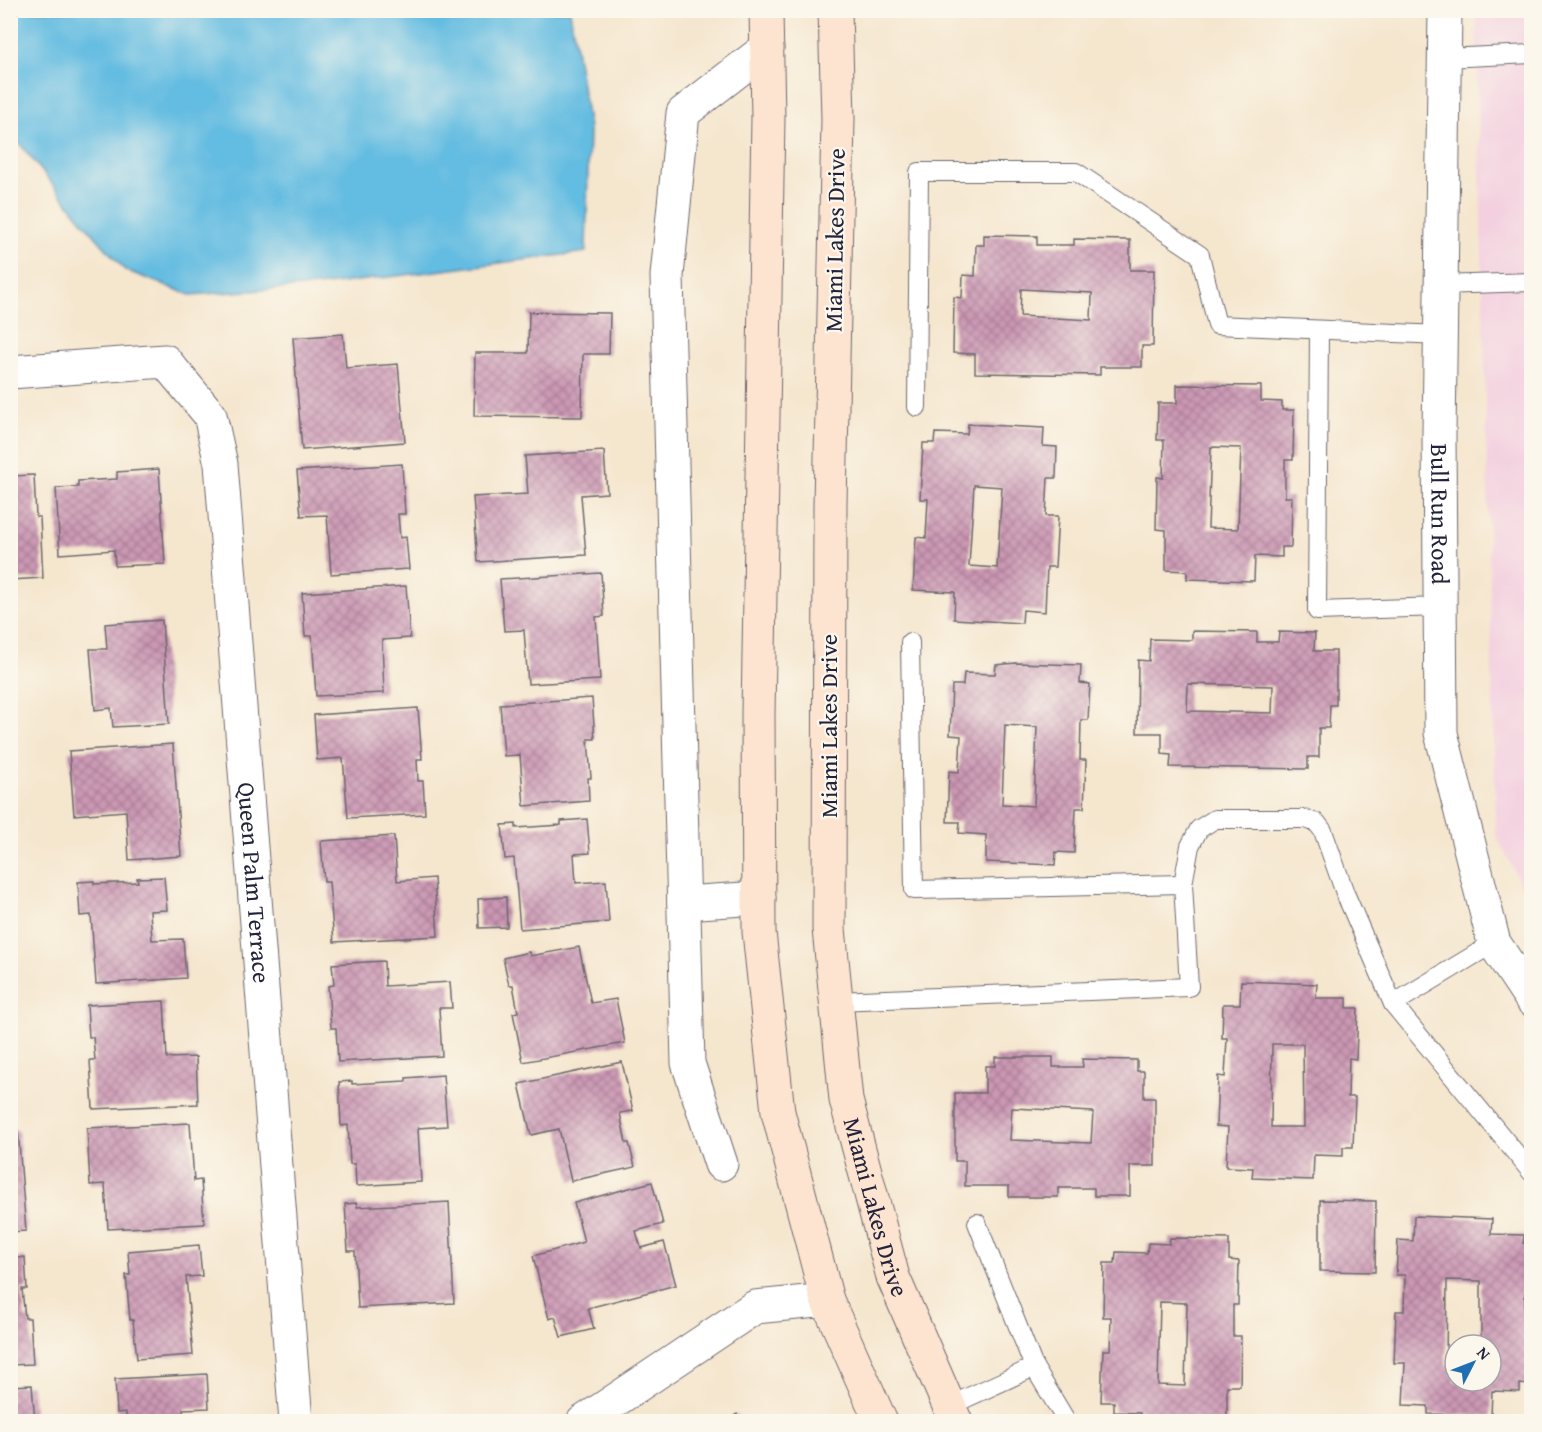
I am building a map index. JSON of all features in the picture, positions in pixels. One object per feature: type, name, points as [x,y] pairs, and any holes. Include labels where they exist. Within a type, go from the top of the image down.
[{"type":"main road","points":[[766,10],[768,118],[758,714],[759,932],[778,1112],[827,1300],[881,1422]]},
{"type":"main road","name":"Miami Lakes Drive","points":[[835,10],[838,119],[830,506],[828,929],[846,1100],[893,1277],[953,1414]]},
{"type":"street","name":"Bull Run Road","points":[[1445,10],[1440,285],[1441,733],[1494,943],[1532,1000]]},
{"type":"street","points":[[721,1164],[688,1063],[668,264],[683,113],[767,48]]},
{"type":"street","name":"Queen Palm Terrace","points":[[10,372],[165,360],[210,415],[221,464],[296,1422]]},
{"type":"street","points":[[684,903],[759,898]]},
{"type":"street","points":[[583,1422],[755,1307],[827,1300]]},
{"type":"lane","points":[[1444,58],[1532,54]]},
{"type":"lane","points":[[917,407],[919,172],[1076,172],[1200,255],[1217,326],[1440,335]]},
{"type":"lane","points":[[1440,285],[1532,282]]},
{"type":"lane","points":[[1319,330],[1317,611],[1440,607]]},
{"type":"lane","points":[[910,642],[915,890],[1183,884]]},
{"type":"lane","points":[[836,1001],[1189,987],[1183,884],[1190,846],[1199,829],[1215,819],[1305,819],[1317,823],[1323,831],[1345,893],[1394,1004],[1532,1173]]},
{"type":"lane","points":[[1394,1004],[1494,943]]},
{"type":"lane","points":[[977,1223],[1034,1367],[1067,1422]]},
{"type":"lane","points":[[953,1414],[1034,1367]]},
{"type":"shaded area","points":[[1476,11],[1531,11],[1531,904],[1496,835]]},
{"type":"water","points":[[10,11],[570,11],[589,128],[586,252],[318,286],[190,295],[125,270],[11,133]]},
{"type":"building","points":[[984,235],[1037,236],[1037,245],[1074,245],[1074,239],[1130,240],[1130,270],[1154,270],[1153,346],[1142,346],[1142,367],[1100,367],[1100,375],[975,373],[975,354],[953,353],[954,297],[962,298],[963,275],[975,276],[976,245],[984,245]],"holes":[[[1021,289],[1092,293],[1091,320],[1020,316]]]},
{"type":"building","points":[[529,312],[610,313],[609,354],[583,354],[582,417],[474,416],[475,353],[528,353]]},
{"type":"building","points":[[343,334],[346,368],[398,364],[405,442],[302,450],[293,338]]},
{"type":"building","points":[[1177,385],[1261,386],[1261,401],[1282,402],[1282,410],[1294,410],[1293,460],[1285,460],[1285,497],[1292,497],[1291,547],[1282,547],[1282,557],[1255,556],[1254,581],[1187,579],[1187,571],[1166,570],[1166,530],[1156,529],[1157,477],[1163,478],[1164,440],[1157,440],[1158,403],[1177,403]],"holes":[[[1211,447],[1241,448],[1238,529],[1208,528]]]},
{"type":"building","points":[[968,424],[1044,428],[1043,446],[1057,447],[1056,478],[1048,478],[1046,516],[1058,516],[1055,567],[1047,567],[1045,612],[1023,610],[1022,623],[954,619],[955,592],[913,590],[916,537],[926,538],[928,499],[920,499],[923,443],[934,443],[935,433],[967,434]],"holes":[[[974,485],[1002,487],[997,568],[969,566]]]},
{"type":"building","points":[[604,451],[607,493],[581,495],[586,555],[478,562],[473,497],[528,494],[525,456]]},
{"type":"building","points":[[402,464],[405,514],[398,514],[400,538],[406,537],[409,569],[331,574],[327,515],[301,516],[297,471]]},
{"type":"building","points":[[159,469],[165,564],[115,566],[114,550],[60,554],[56,488],[78,487],[78,481],[117,479],[117,472]]},
{"type":"building","points":[[34,475],[36,517],[40,517],[43,578],[10,580],[10,476]]},
{"type":"building","points":[[601,573],[604,616],[596,617],[600,680],[528,684],[524,630],[504,631],[500,579]]},
{"type":"building","points":[[406,586],[410,638],[382,640],[384,693],[316,696],[312,636],[305,636],[302,593]]},
{"type":"building","points":[[162,620],[169,724],[113,727],[111,708],[95,710],[90,649],[107,649],[105,624]]},
{"type":"building","points":[[1192,631],[1257,632],[1257,642],[1278,642],[1279,632],[1315,633],[1314,651],[1336,651],[1336,705],[1330,705],[1329,728],[1319,728],[1319,757],[1308,757],[1308,769],[1170,767],[1171,755],[1162,754],[1162,733],[1137,733],[1138,660],[1149,661],[1150,639],[1192,640]],"holes":[[[1188,684],[1273,686],[1272,713],[1187,711]]]},
{"type":"building","points":[[1016,663],[1081,665],[1080,683],[1090,684],[1088,720],[1081,720],[1080,760],[1086,760],[1084,808],[1076,808],[1074,853],[1056,852],[1055,865],[986,862],[986,835],[959,833],[960,822],[947,822],[949,771],[959,772],[961,736],[950,735],[952,685],[963,685],[964,673],[995,674],[996,665]],"holes":[[[1005,725],[1037,727],[1034,806],[1002,804]]]},
{"type":"building","points":[[592,698],[595,739],[588,739],[591,778],[588,778],[589,801],[524,806],[520,755],[504,756],[500,704]]},
{"type":"building","points":[[418,708],[422,759],[417,759],[418,781],[423,781],[425,814],[348,818],[343,758],[317,760],[314,715]]},
{"type":"building","points":[[173,744],[181,856],[129,860],[126,811],[74,815],[69,751]]},
{"type":"building","points":[[587,819],[590,853],[574,854],[576,883],[606,881],[609,922],[520,929],[514,858],[505,859],[502,825],[516,824],[516,828],[561,825],[561,821]]},
{"type":"building","points":[[394,836],[397,881],[434,878],[438,936],[334,942],[329,882],[324,882],[321,841]]},
{"type":"building","points":[[164,877],[167,910],[150,911],[152,940],[183,939],[186,978],[96,984],[91,915],[80,916],[78,882],[94,881],[94,884],[138,882],[137,878]]},
{"type":"building","points":[[506,897],[507,927],[479,928],[478,899]]},
{"type":"building","points":[[579,947],[591,1003],[616,999],[625,1043],[523,1062],[513,1013],[518,1012],[513,985],[509,985],[503,958],[529,952],[530,956]]},
{"type":"building","points":[[384,961],[385,986],[450,982],[452,1008],[439,1008],[442,1056],[338,1062],[336,1028],[331,1028],[328,986],[334,985],[332,964]]},
{"type":"building","points":[[1241,981],[1317,984],[1316,998],[1347,998],[1347,1008],[1358,1008],[1356,1059],[1349,1058],[1348,1097],[1355,1097],[1353,1147],[1343,1147],[1343,1156],[1314,1155],[1313,1180],[1252,1178],[1253,1168],[1226,1167],[1228,1127],[1216,1126],[1218,1076],[1225,1077],[1227,1038],[1222,1038],[1223,1004],[1240,1004]],"holes":[[[1272,1044],[1303,1044],[1304,1127],[1271,1127]]]},
{"type":"building","points":[[164,1001],[167,1058],[196,1057],[198,1104],[93,1109],[90,1060],[95,1060],[93,1037],[89,1037],[87,1005]]},
{"type":"building","points":[[995,1057],[1053,1057],[1053,1067],[1083,1067],[1082,1059],[1137,1060],[1137,1071],[1144,1071],[1144,1098],[1155,1098],[1155,1166],[1130,1166],[1130,1196],[1094,1196],[1094,1188],[1058,1188],[1058,1197],[1009,1197],[1009,1186],[965,1186],[965,1161],[955,1161],[955,1093],[985,1093],[985,1066],[995,1066]],"holes":[[[1012,1108],[1093,1112],[1091,1143],[1010,1140]]]},
{"type":"building","points":[[622,1062],[633,1111],[620,1113],[626,1143],[629,1143],[635,1167],[571,1181],[559,1129],[531,1135],[519,1084]]},
{"type":"building","points":[[443,1075],[447,1126],[418,1128],[421,1182],[356,1186],[355,1164],[350,1164],[348,1125],[341,1126],[339,1082],[352,1081],[352,1084],[406,1081],[406,1078]]},
{"type":"building","points":[[190,1123],[194,1181],[201,1180],[204,1224],[108,1229],[105,1184],[90,1185],[87,1128]]},
{"type":"building","points":[[18,1130],[26,1231],[10,1232],[10,1131]]},
{"type":"building","points":[[652,1182],[663,1224],[636,1231],[641,1248],[664,1242],[676,1285],[588,1308],[594,1329],[561,1337],[555,1317],[549,1319],[533,1256],[584,1242],[574,1203]]},
{"type":"building","points":[[1320,1200],[1376,1201],[1375,1272],[1320,1271]]},
{"type":"building","points":[[449,1202],[454,1303],[358,1308],[355,1251],[348,1251],[345,1204],[357,1203],[357,1207]]},
{"type":"building","points":[[1414,1216],[1492,1219],[1491,1234],[1524,1235],[1523,1243],[1532,1244],[1532,1294],[1525,1294],[1524,1332],[1532,1332],[1529,1385],[1520,1384],[1520,1392],[1503,1391],[1503,1333],[1481,1333],[1481,1281],[1447,1280],[1446,1333],[1443,1333],[1443,1393],[1492,1393],[1491,1416],[1428,1414],[1428,1406],[1403,1405],[1405,1363],[1394,1363],[1396,1311],[1404,1311],[1405,1275],[1396,1275],[1398,1240],[1413,1241]]},
{"type":"building","points":[[1170,1238],[1229,1239],[1229,1260],[1239,1261],[1238,1305],[1233,1305],[1233,1336],[1241,1336],[1240,1386],[1227,1386],[1227,1422],[1140,1422],[1140,1413],[1114,1412],[1114,1402],[1101,1402],[1103,1350],[1110,1350],[1111,1317],[1103,1317],[1104,1263],[1115,1263],[1116,1252],[1147,1253],[1148,1243],[1169,1244]],"holes":[[[1160,1302],[1187,1303],[1185,1386],[1158,1385]]]},
{"type":"building","points":[[199,1245],[202,1276],[186,1277],[193,1355],[137,1359],[133,1320],[130,1320],[126,1275],[130,1275],[128,1251]]},
{"type":"building","points":[[25,1257],[27,1289],[22,1289],[25,1318],[30,1318],[33,1364],[10,1365],[10,1259]]},
{"type":"building","points":[[207,1374],[209,1408],[183,1409],[184,1422],[126,1422],[126,1412],[117,1413],[115,1379]]},
{"type":"building","points":[[32,1385],[35,1422],[10,1422],[10,1386]]},
{"type":"building","points":[[737,1414],[741,1422],[724,1422]]}]
